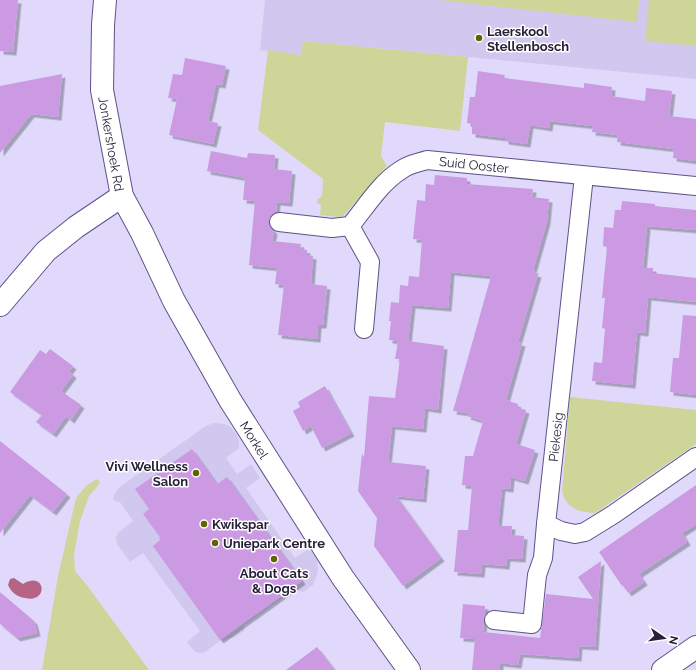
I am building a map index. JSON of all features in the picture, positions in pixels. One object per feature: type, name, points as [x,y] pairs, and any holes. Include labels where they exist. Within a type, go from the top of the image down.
[{"type":"street","name":"Jonkershoek Rd","points":[[0,305],[46,251],[76,227],[122,196],[102,90],[105,0]]},
{"type":"street","name":"Suid Ooster","points":[[350,226],[387,181],[411,164],[427,160],[696,186]]},
{"type":"street","name":"Piekesig","points":[[494,620],[532,624],[537,575],[543,558],[584,176]]},
{"type":"street","name":"Morkel","points":[[122,196],[142,233],[174,301],[230,400],[343,578],[409,670]]},
{"type":"street","points":[[279,222],[332,228],[350,226],[370,262],[364,329]]},
{"type":"street","points":[[546,524],[575,534],[585,532],[614,514],[696,457]]},
{"type":"street","points":[[663,670],[696,647]]},
{"type":"shaded area","name":"Laerskool Stellenbosch","points":[[265,0],[696,0],[696,79],[303,41],[301,55],[260,50]]},
{"type":"shaded area","name":"Uniepark Centre","points":[[214,423],[224,424],[231,427],[236,434],[239,440],[239,448],[226,458],[237,474],[251,464],[260,478],[246,488],[295,558],[307,550],[310,551],[317,559],[318,572],[313,585],[303,592],[295,589],[243,626],[245,630],[235,637],[218,642],[205,652],[198,653],[194,651],[187,642],[200,631],[143,553],[130,562],[117,544],[116,537],[119,532],[133,521],[120,502],[115,501],[113,498],[121,486],[206,426]]},
{"type":"shaded area","points":[[14,578],[23,584],[36,581],[42,588],[41,593],[33,599],[17,595],[8,585],[10,579]]},
{"type":"green space","points":[[439,0],[639,0],[637,22]]},
{"type":"green space","points":[[649,0],[696,0],[696,46],[645,41]]},
{"type":"green space","points":[[303,41],[468,57],[460,131],[385,122],[381,156],[387,166],[343,216],[320,215],[321,205],[317,203],[317,200],[322,196],[323,179],[258,130],[268,50],[301,55]]},
{"type":"green space","points":[[570,397],[696,410],[696,444],[595,513],[584,512],[570,506],[562,491]]},
{"type":"green space","points":[[97,479],[100,483],[89,496],[80,521],[74,555],[75,571],[149,670],[42,670],[58,576],[76,498],[86,486]]},
{"type":"building","points":[[0,0],[18,0],[13,52],[0,51]]},
{"type":"building","points":[[185,58],[226,66],[222,85],[216,84],[208,121],[218,123],[213,144],[169,135],[177,99],[168,98],[173,74],[182,75]]},
{"type":"building","points":[[478,71],[505,75],[504,78],[584,88],[584,83],[612,87],[611,96],[645,101],[646,88],[672,91],[669,116],[696,119],[696,161],[673,158],[674,149],[617,142],[618,135],[592,132],[593,126],[550,121],[549,128],[530,125],[527,144],[505,141],[505,138],[472,134],[472,124],[467,123],[470,97],[475,97]]},
{"type":"building","points":[[62,74],[58,117],[31,114],[0,153],[0,86]]},
{"type":"building","points":[[211,151],[247,158],[248,153],[275,155],[274,169],[292,171],[289,203],[277,202],[276,212],[271,215],[269,221],[270,227],[274,231],[272,241],[301,244],[300,249],[307,250],[307,255],[313,256],[311,284],[327,286],[323,325],[318,325],[317,339],[278,335],[284,285],[275,284],[277,268],[249,265],[255,201],[243,200],[245,178],[207,171]]},
{"type":"building","points":[[435,175],[467,178],[467,184],[533,189],[532,197],[549,199],[547,221],[533,270],[535,270],[534,273],[538,274],[518,342],[522,343],[506,400],[518,404],[518,408],[526,410],[516,444],[535,450],[525,481],[511,477],[510,489],[502,488],[498,526],[512,526],[511,535],[524,536],[522,559],[507,558],[506,566],[482,564],[481,574],[454,572],[458,530],[468,530],[472,486],[462,485],[465,456],[473,456],[483,421],[467,416],[468,413],[453,411],[491,276],[451,272],[448,308],[412,305],[408,341],[444,346],[438,410],[425,408],[423,429],[392,426],[388,462],[426,466],[423,499],[396,496],[441,558],[403,586],[374,546],[377,518],[358,491],[362,454],[364,457],[369,396],[395,398],[400,359],[395,359],[398,341],[389,340],[391,302],[399,303],[400,285],[408,286],[409,276],[419,277],[422,240],[413,239],[417,200],[425,201],[426,184],[434,185]]},
{"type":"building","points":[[622,201],[696,210],[696,230],[647,226],[643,268],[653,268],[653,273],[696,278],[696,302],[648,297],[645,333],[637,332],[632,385],[592,381],[594,362],[602,363],[605,329],[602,328],[605,298],[602,298],[607,247],[603,246],[604,227],[613,228],[615,210],[621,210]]},
{"type":"building","points":[[683,315],[696,316],[696,395],[670,392],[673,358],[679,358]]},
{"type":"building","points":[[50,349],[73,366],[69,371],[73,375],[61,391],[81,405],[71,420],[66,416],[53,434],[36,422],[42,415],[10,392],[40,350],[46,354]]},
{"type":"building","points":[[325,386],[351,433],[322,448],[311,426],[303,431],[293,411],[300,407],[298,402]]},
{"type":"building","points":[[0,441],[67,494],[53,512],[30,495],[0,533]]},
{"type":"building","name":"Uniepark Centre","points":[[192,449],[217,484],[227,477],[302,581],[220,640],[153,546],[160,540],[160,537],[143,514],[149,509],[135,489]]},
{"type":"building","points":[[696,485],[696,524],[682,533],[687,542],[639,574],[644,582],[628,593],[599,552]]},
{"type":"building","points":[[601,561],[595,647],[579,646],[578,658],[520,654],[518,665],[500,663],[500,670],[472,670],[475,639],[460,638],[463,604],[485,606],[483,632],[540,638],[546,594],[593,599],[578,577]]},
{"type":"building","points":[[0,592],[34,621],[37,633],[17,638],[0,624]]},
{"type":"building","points":[[317,647],[335,670],[286,670]]},
{"type":"place","name":"Laerskool Stellenbosch","points":[[479,38]]},
{"type":"place","name":"Vivi Wellness Salon","points":[[196,473]]},
{"type":"place","name":"Kwikspar","points":[[204,524]]},
{"type":"place","name":"Uniepark Centre","points":[[215,543]]},
{"type":"place","name":"About Cats & Dogs","points":[[274,559]]}]
